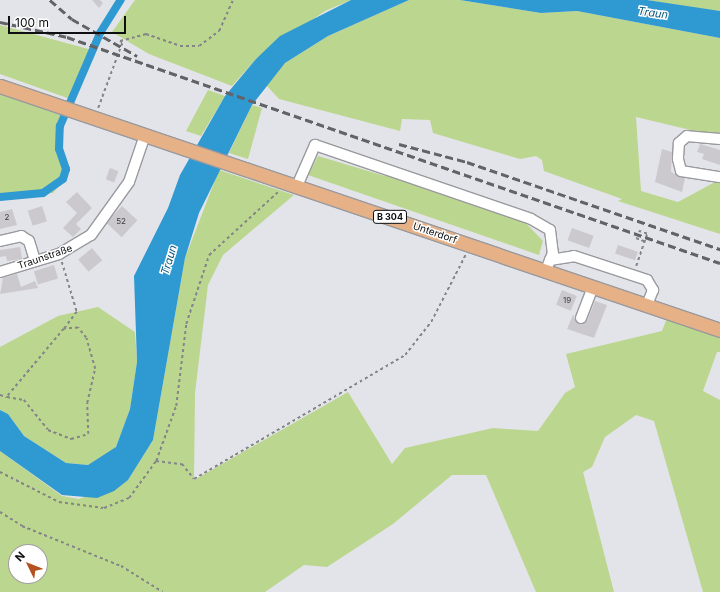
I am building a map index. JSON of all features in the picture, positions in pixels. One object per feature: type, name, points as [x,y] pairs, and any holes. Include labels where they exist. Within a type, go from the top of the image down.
[{"type":"main road","name":"B 304","points":[[0,86],[144,135]]},
{"type":"main road","name":"Unterdorf","points":[[144,135],[471,245],[548,265],[593,287],[720,330]]},
{"type":"street","name":"Traunstraße","points":[[0,272],[74,248],[101,224],[118,202],[133,171],[144,135]]},
{"type":"street","points":[[720,139],[687,136],[679,143],[680,171],[720,177]]},
{"type":"street","points":[[292,184],[314,145],[531,219],[550,230],[553,253],[548,265]]},
{"type":"street","points":[[0,241],[21,236],[29,241],[35,261]]},
{"type":"street","name":"Unterdorf","points":[[548,265],[574,256],[647,280],[653,290],[648,305]]},
{"type":"street","points":[[581,318],[593,287]]},
{"type":"path","points":[[97,109],[122,43],[120,41],[146,34],[180,46],[199,46],[220,31],[233,0]]},
{"type":"path","points":[[0,472],[60,502],[104,508],[129,498],[156,461],[176,406],[186,324],[209,255],[292,184]]},
{"type":"path","points":[[632,276],[647,234],[638,231]]},
{"type":"path","points":[[636,238],[644,241]]},
{"type":"path","points":[[156,461],[182,464],[194,479],[404,355],[431,322],[471,245]]},
{"type":"path","points":[[7,397],[77,312],[74,294],[59,254]]},
{"type":"path","points":[[0,395],[24,400],[48,430],[71,438],[88,434],[87,403],[95,368],[86,338],[78,328],[64,329]]},
{"type":"path","points":[[0,512],[22,526],[121,566],[163,592]]},
{"type":"green space","points":[[135,0],[351,0],[325,11],[256,59],[232,86],[149,54],[112,32]]},
{"type":"green space","points":[[409,0],[460,0],[541,13],[577,11],[720,38],[720,137],[636,117],[641,191],[678,202],[715,182],[720,183],[720,234],[618,201],[622,199],[544,171],[542,160],[536,156],[520,159],[433,133],[430,120],[402,119],[400,131],[279,99],[266,85],[285,63],[328,36]]},
{"type":"green space","points":[[647,0],[720,0],[720,11],[694,8]]},
{"type":"green space","points":[[0,25],[92,50],[73,100],[0,74]]},
{"type":"green space","points":[[208,90],[225,96],[201,136],[186,131]]},
{"type":"green space","points":[[0,93],[66,116],[60,144],[67,165],[67,177],[53,193],[0,198]]},
{"type":"green space","points":[[252,105],[262,108],[248,159],[229,153]]},
{"type":"green space","points":[[318,156],[385,176],[389,174],[522,219],[543,241],[539,255],[308,175]]},
{"type":"green space","points":[[219,170],[294,195],[223,255],[208,285],[195,393],[194,480],[348,392],[392,464],[405,448],[493,428],[538,431],[565,393],[575,387],[566,354],[662,331],[667,318],[720,338],[720,352],[717,352],[703,391],[720,400],[720,592],[703,592],[654,421],[636,415],[605,437],[592,467],[583,472],[614,592],[536,592],[486,475],[452,475],[393,524],[327,567],[304,565],[265,592],[0,592],[0,451],[62,496],[79,499],[128,480],[153,440],[185,258]]},
{"type":"green space","points":[[98,307],[135,332],[137,362],[130,409],[116,447],[104,458],[88,465],[66,463],[24,436],[8,414],[0,410],[0,347],[58,316]]},
{"type":"water","name":"Traun","points":[[351,0],[409,0],[328,36],[285,63],[252,105],[199,213],[185,258],[153,440],[128,480],[114,491],[97,498],[62,495],[0,451],[0,410],[8,414],[24,436],[66,463],[88,465],[116,447],[130,409],[137,362],[134,276],[168,208],[180,175],[225,96],[256,59],[280,36]]},
{"type":"water","name":"Traun","points":[[460,0],[647,0],[720,11],[720,38],[577,11],[541,13]]},
{"type":"building","points":[[92,0],[100,0],[103,3],[99,8]]},
{"type":"building","points":[[700,144],[720,150],[720,165],[702,159],[704,154],[697,152]]},
{"type":"building","points":[[662,149],[672,152],[671,172],[685,178],[682,192],[655,182]]},
{"type":"building","points":[[110,168],[118,171],[114,182],[106,179]]},
{"type":"building","points":[[77,192],[92,208],[76,224],[81,229],[73,237],[63,228],[77,213],[66,202]]},
{"type":"building","points":[[42,206],[47,221],[33,226],[28,211]]},
{"type":"building","points":[[122,206],[137,220],[122,237],[106,223]]},
{"type":"building","points":[[12,209],[17,225],[0,229],[0,212]]},
{"type":"building","points":[[572,228],[594,236],[589,248],[568,240]]},
{"type":"building","points":[[618,245],[638,252],[635,260],[615,254]]},
{"type":"building","points":[[20,247],[22,259],[7,261],[6,256],[0,257],[0,250]]},
{"type":"building","points":[[92,248],[102,260],[88,272],[78,260]]},
{"type":"building","points":[[54,265],[58,278],[38,285],[34,271]]},
{"type":"building","points":[[17,274],[21,287],[35,281],[38,288],[0,294],[3,278]]},
{"type":"building","points":[[562,290],[577,296],[571,311],[556,305]]},
{"type":"building","points":[[595,301],[607,305],[594,338],[567,329],[573,315],[578,324],[587,321]]},
{"type":"waterway","points":[[0,197],[43,193],[63,179],[66,169],[59,149],[60,126],[100,33],[121,0]]},
{"type":"railway","points":[[50,0],[72,19],[137,56]]},
{"type":"railway","points":[[0,22],[67,37],[720,263]]},
{"type":"railway","points":[[399,144],[467,162],[720,249]]}]
